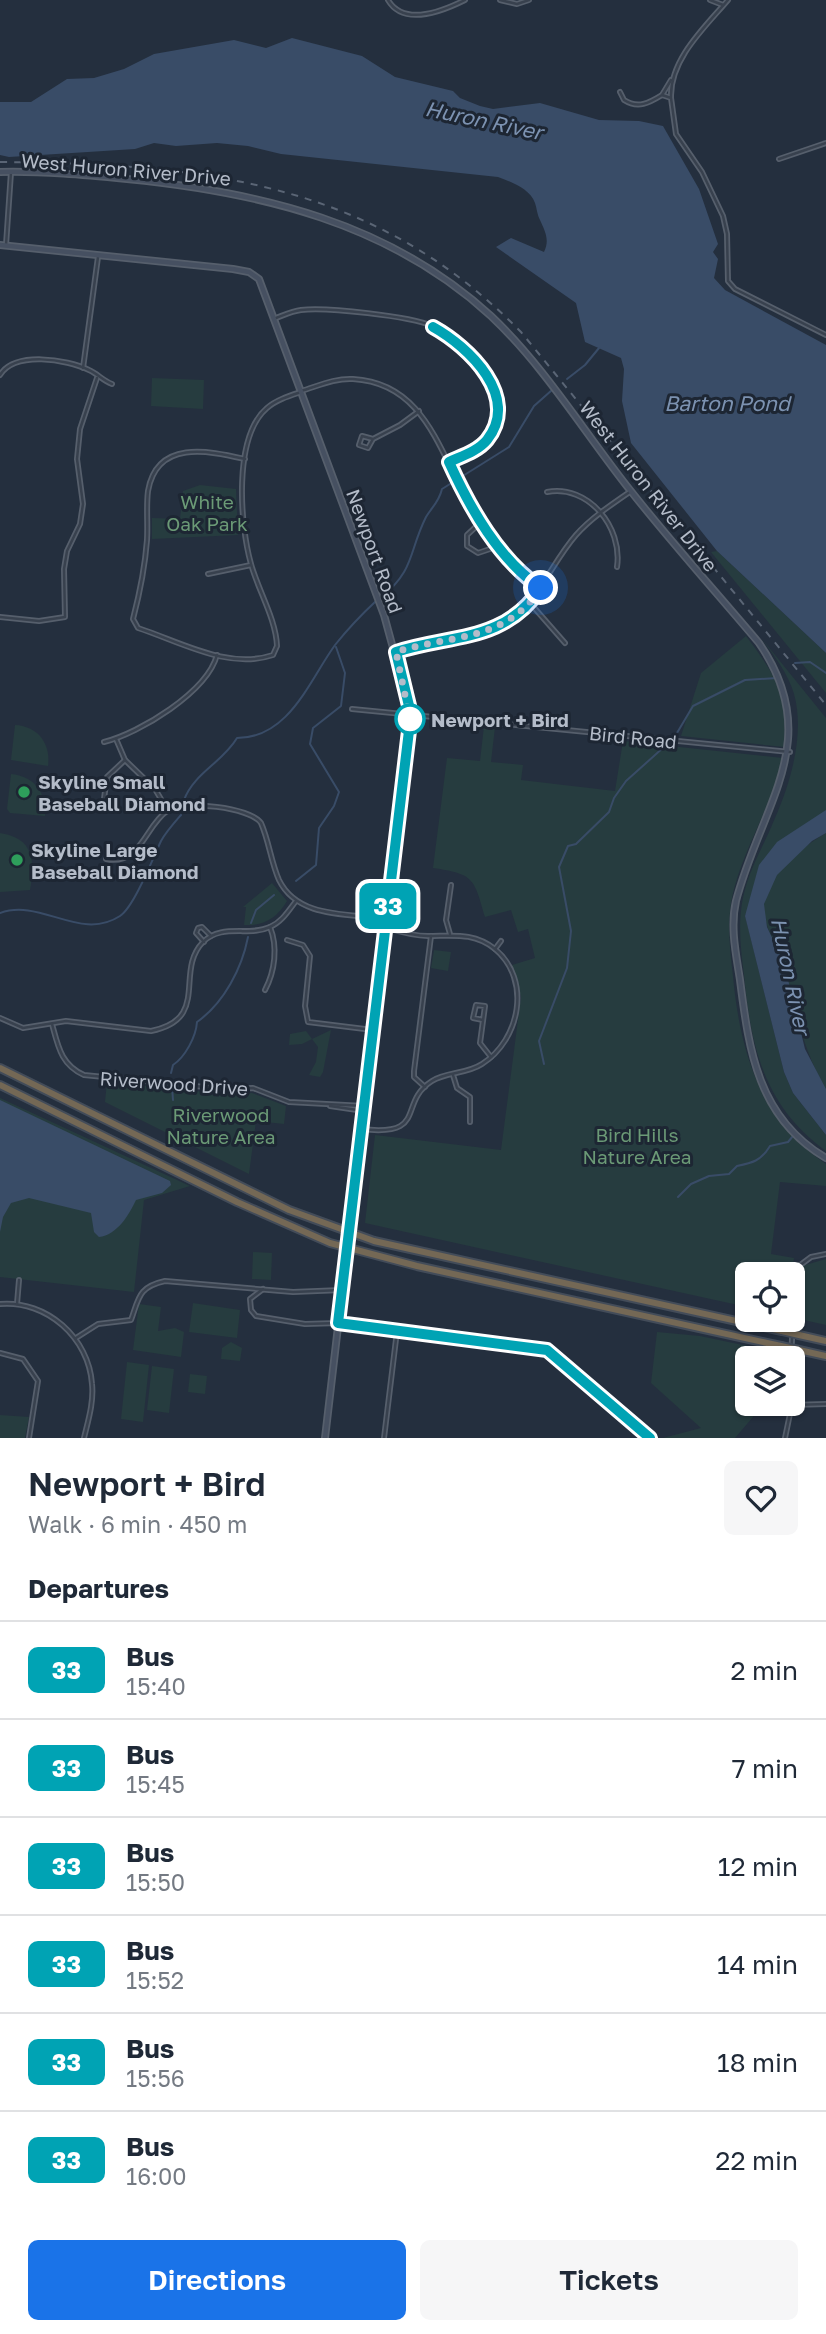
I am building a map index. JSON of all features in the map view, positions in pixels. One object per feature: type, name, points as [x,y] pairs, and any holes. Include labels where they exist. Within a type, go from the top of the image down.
[{"type":"highway","points":[[0,1068],[289,1210],[347,1232],[420,1251],[826,1341]]},
{"type":"highway","points":[[1,1086],[249,1207],[330,1243],[417,1266],[826,1356]]},
{"type":"street","points":[[388,0],[393,9],[411,15],[465,0]]},
{"type":"street","points":[[500,0],[517,4],[529,0]]},
{"type":"street","points":[[710,0],[723,5]]},
{"type":"street","points":[[620,92],[624,100],[635,105],[643,105],[662,95],[698,36],[728,0]]},
{"type":"street","points":[[671,79],[676,134],[702,172],[723,216],[727,234],[728,281],[735,289],[826,335]]},
{"type":"street","points":[[662,95],[671,98]]},
{"type":"street","points":[[779,159],[826,143]]},
{"type":"street","name":"West Huron River Drive","points":[[1,171],[109,178],[226,191],[294,207],[386,243],[436,274],[491,317],[549,382],[631,491],[778,669],[791,705],[790,752],[776,802],[746,869],[736,902],[734,940],[750,1049],[759,1081],[789,1128],[826,1158]]},
{"type":"street","points":[[3,245],[11,172]]},
{"type":"street","name":"Newport Road","points":[[3,245],[249,272],[262,284],[396,652],[411,714],[325,1438]]},
{"type":"street","points":[[83,368],[98,254]]},
{"type":"street","points":[[276,318],[313,310],[410,320],[433,327],[456,342],[488,378],[495,389],[498,404],[496,422],[487,440],[449,462]]},
{"type":"street","points":[[0,375],[2,367],[12,363],[38,360],[83,368],[112,384]]},
{"type":"street","points":[[0,617],[39,621],[65,617],[64,569],[67,551],[80,524],[83,504],[77,459],[80,429],[97,378]]},
{"type":"street","points":[[245,459],[189,451],[169,458],[155,474],[148,495],[146,565],[133,623],[137,627],[217,655],[245,661],[260,660],[273,655],[277,642],[251,565],[242,512],[245,459],[255,422],[266,408],[334,381],[366,381],[397,392],[420,410],[482,521],[522,573],[541,588]]},
{"type":"street","points":[[373,439],[400,425],[420,410]]},
{"type":"street","points":[[547,492],[561,489],[577,492],[600,514],[616,539],[617,567]]},
{"type":"street","points":[[396,652],[466,639],[486,632],[514,616],[530,603],[575,536],[631,491]]},
{"type":"street","points":[[482,521],[467,535],[467,546],[478,553],[499,546]]},
{"type":"street","points":[[208,574],[251,565]]},
{"type":"street","points":[[530,603],[565,643]]},
{"type":"street","points":[[104,742],[146,724],[196,688],[208,677],[217,655]]},
{"type":"street","name":"Bird Road","points":[[352,709],[790,752]]},
{"type":"street","points":[[116,739],[125,760],[155,789],[168,811]]},
{"type":"street","points":[[103,806],[107,777],[125,760]]},
{"type":"street","points":[[106,859],[124,857],[139,848],[168,811],[191,806],[256,816],[268,839],[279,878],[296,901],[319,910],[386,919]]},
{"type":"street","points":[[450,934],[446,920],[451,886]]},
{"type":"street","points":[[0,1018],[23,1028],[66,1021],[151,1031],[173,1024],[188,1004],[194,957],[204,942],[225,931],[270,927],[296,901]]},
{"type":"street","points":[[265,990],[272,971],[275,944],[270,927]]},
{"type":"street","points":[[204,942],[196,933],[198,928],[204,928],[211,936]]},
{"type":"street","points":[[362,1129],[382,1131],[399,1128],[411,1115],[425,1087],[432,1081],[473,1069],[491,1057],[502,1046],[513,1026],[517,999],[511,972],[495,949],[474,938],[450,934],[431,936],[385,928]]},
{"type":"street","points":[[425,1087],[414,1077],[414,1071],[431,936]]},
{"type":"street","points":[[287,940],[303,945],[310,956],[305,1011],[311,1024],[373,1030]]},
{"type":"street","points":[[495,949],[501,940]]},
{"type":"street","points":[[483,1020],[473,1018],[476,1005],[485,1006],[481,1043],[491,1057]]},
{"type":"street","name":"Riverwood Drive","points":[[52,1024],[61,1056],[69,1067],[83,1075],[225,1089],[253,1088],[289,1102],[364,1108]]},
{"type":"street","points":[[453,1075],[457,1088],[470,1097],[470,1122]]},
{"type":"street","points":[[802,1262],[826,1254]]},
{"type":"street","points":[[17,1304],[19,1280]]},
{"type":"street","points":[[76,1338],[99,1324],[131,1320],[137,1298],[161,1282],[182,1280],[300,1293],[342,1290]]},
{"type":"street","points":[[262,1289],[250,1299],[251,1310],[256,1316],[305,1324],[338,1323],[547,1350],[650,1438]]},
{"type":"street","points":[[0,1304],[17,1304],[42,1312],[76,1338],[88,1362],[93,1388],[84,1438]]},
{"type":"street","points":[[384,1438],[397,1331]]},
{"type":"street","points":[[0,1353],[23,1359],[37,1381],[38,1395],[29,1438]]},
{"type":"street","points":[[805,1404],[826,1404]]},
{"type":"street","points":[[785,1438],[790,1416]]},
{"type":"green space","points":[[152,378],[204,380],[203,409],[151,406]]},
{"type":"green space","name":"White Oak Park","points":[[200,485],[236,489],[238,535],[152,539],[152,518],[180,519],[183,491]]},
{"type":"green space","points":[[717,551],[826,653],[826,693],[711,552]]},
{"type":"green space","points":[[746,636],[766,663],[778,687],[784,713],[784,747],[681,736],[701,673]]},
{"type":"green space","points":[[762,639],[826,718],[826,810],[745,915],[784,1072],[793,1093],[826,1135],[826,1151],[788,1115],[775,1095],[757,1050],[747,1001],[740,919],[743,897],[752,868],[786,789],[795,757],[798,725],[791,686]]},
{"type":"green space","name":"Skyline Small Baseball Diamond","points":[[15,725],[30,729],[41,738],[47,750],[48,766],[11,760]]},
{"type":"green space","name":"Bird Hills Nature Area","points":[[484,726],[495,727],[491,762],[523,765],[521,780],[615,791],[623,741],[783,758],[773,791],[741,866],[733,894],[729,929],[736,1004],[748,1057],[757,1082],[785,1127],[826,1164],[826,1186],[780,1182],[771,1254],[794,1258],[794,1262],[735,1262],[735,1304],[365,1223],[375,1135],[501,1150],[521,997],[512,965],[535,958],[528,929],[518,932],[511,910],[485,917],[475,886],[470,880],[457,873],[433,868],[447,758],[480,761]]},
{"type":"green space","name":"Skyline Small Baseball Diamond","points":[[11,774],[26,778],[37,787],[44,800],[45,816],[10,813],[7,809]]},
{"type":"green space","name":"Skyline Large Baseball Diamond","points":[[0,833],[20,840],[30,852],[30,890],[0,892]]},
{"type":"green space","points":[[826,833],[826,1089],[800,1029],[784,966],[768,929],[764,905],[766,894],[778,873],[796,854]]},
{"type":"green space","points":[[272,883],[287,901],[283,907],[264,922],[244,925],[246,907],[243,907]]},
{"type":"green space","points":[[434,950],[451,952],[448,971],[431,968]]},
{"type":"green space","name":"Riverwood Nature Area","points":[[331,1030],[320,1077],[309,1075],[316,1062],[318,1047],[312,1039]]},
{"type":"green space","points":[[306,1031],[312,1039],[302,1044],[289,1045],[290,1034]]},
{"type":"green space","name":"Riverwood Nature Area","points":[[107,1082],[225,1094],[252,1093],[286,1106],[284,1124],[256,1121],[249,1174],[105,1102]]},
{"type":"green space","points":[[0,1098],[190,1186],[144,1200],[134,1292],[0,1277]]},
{"type":"green space","points":[[253,1252],[272,1253],[271,1280],[252,1279]]},
{"type":"green space","points":[[826,1259],[826,1325],[805,1320],[805,1265]]},
{"type":"green space","points":[[193,1303],[240,1310],[237,1338],[189,1332]]},
{"type":"green space","points":[[139,1304],[161,1307],[158,1331],[175,1328],[184,1332],[181,1357],[133,1350]]},
{"type":"green space","points":[[657,1332],[700,1336],[747,1346],[735,1346],[735,1416],[753,1417],[735,1438],[663,1438],[701,1428],[651,1383]]},
{"type":"green space","points":[[231,1342],[242,1348],[240,1361],[221,1359],[222,1348]]},
{"type":"green space","points":[[127,1362],[149,1365],[143,1422],[121,1419]]},
{"type":"green space","points":[[152,1366],[174,1369],[169,1413],[147,1410]]},
{"type":"green space","points":[[190,1374],[207,1376],[205,1394],[188,1392]]},
{"type":"green space","points":[[0,1415],[29,1417],[25,1438],[0,1438]]},
{"type":"water","name":"Barton Pond","points":[[292,38],[362,56],[395,77],[453,91],[460,98],[480,106],[493,109],[540,103],[599,120],[639,121],[663,126],[699,189],[718,244],[713,252],[718,259],[714,278],[725,290],[826,345],[826,653],[717,551],[631,443],[622,401],[624,369],[621,358],[585,342],[576,303],[496,247],[511,238],[544,252],[546,248],[546,236],[533,198],[520,187],[498,177],[281,154],[248,146],[217,143],[176,146],[154,143],[135,149],[9,157],[0,155],[0,102],[31,102],[67,79],[94,78],[124,69],[154,54],[234,40],[266,48]]},
{"type":"water","name":"Huron River","points":[[826,810],[826,833],[812,841],[777,875],[764,904],[767,927],[784,963],[805,1049],[826,1089],[826,1135],[793,1093],[784,1072],[745,916],[759,865],[777,842]]},
{"type":"water","points":[[0,1100],[170,1181],[171,1185],[162,1193],[136,1200],[122,1223],[99,1237],[94,1232],[91,1213],[29,1198],[11,1203],[3,1217],[0,1232]]},
{"type":"waterway","points":[[567,379],[585,365],[599,348]]},
{"type":"waterway","points":[[381,598],[406,569],[420,530],[442,489],[509,447],[534,406],[552,390]]},
{"type":"waterway","points":[[184,800],[195,782],[237,738],[271,729],[284,718],[296,705],[335,645],[376,601]]},
{"type":"waterway","points":[[296,881],[316,865],[319,828],[334,806],[339,792],[310,744],[313,728],[341,706],[345,673],[336,647]]},
{"type":"waterway","points":[[795,663],[810,662],[826,673]]},
{"type":"waterway","points":[[544,1064],[539,1041],[567,968],[571,931],[559,867],[568,846],[576,844],[609,812],[614,798],[626,781],[674,738],[693,706],[745,680],[777,678]]},
{"type":"waterway","points":[[0,913],[30,911],[75,923],[90,924],[105,923],[120,916],[137,893],[163,838],[181,815]]},
{"type":"waterway","points":[[251,923],[256,910],[274,895]]},
{"type":"waterway","points":[[171,1073],[173,1065],[189,1046],[197,1022],[216,1005],[230,984],[248,937]]},
{"type":"waterway","points":[[172,1087],[173,1100]]},
{"type":"waterway","points":[[678,1197],[691,1184],[709,1176],[729,1174],[737,1166],[760,1158],[770,1146],[788,1142],[793,1136]]},
{"type":"railway","points":[[0,162],[146,168],[215,177],[281,191],[344,212],[406,242],[464,281],[521,332],[826,705]]},
{"type":"bus line","name":"33","points":[[433,327],[456,342],[470,356],[495,389],[498,404],[494,429],[487,440],[481,446],[449,462],[467,498],[499,546],[522,573],[541,588],[530,603],[514,616],[486,632],[466,639],[412,646],[396,652],[411,714],[338,1323],[547,1350],[650,1438]]},
{"type":"place","name":"Newport + Bird","points":[[410,719]]},
{"type":"place","name":"Skyline Small Baseball Diamond","points":[[24,792]]},
{"type":"place","name":"Skyline Large Baseball Diamond","points":[[17,860]]},
{"type":"route","points":[[410,719],[396,652],[412,646],[466,639],[486,632],[514,616],[530,603],[541,588]]}]
